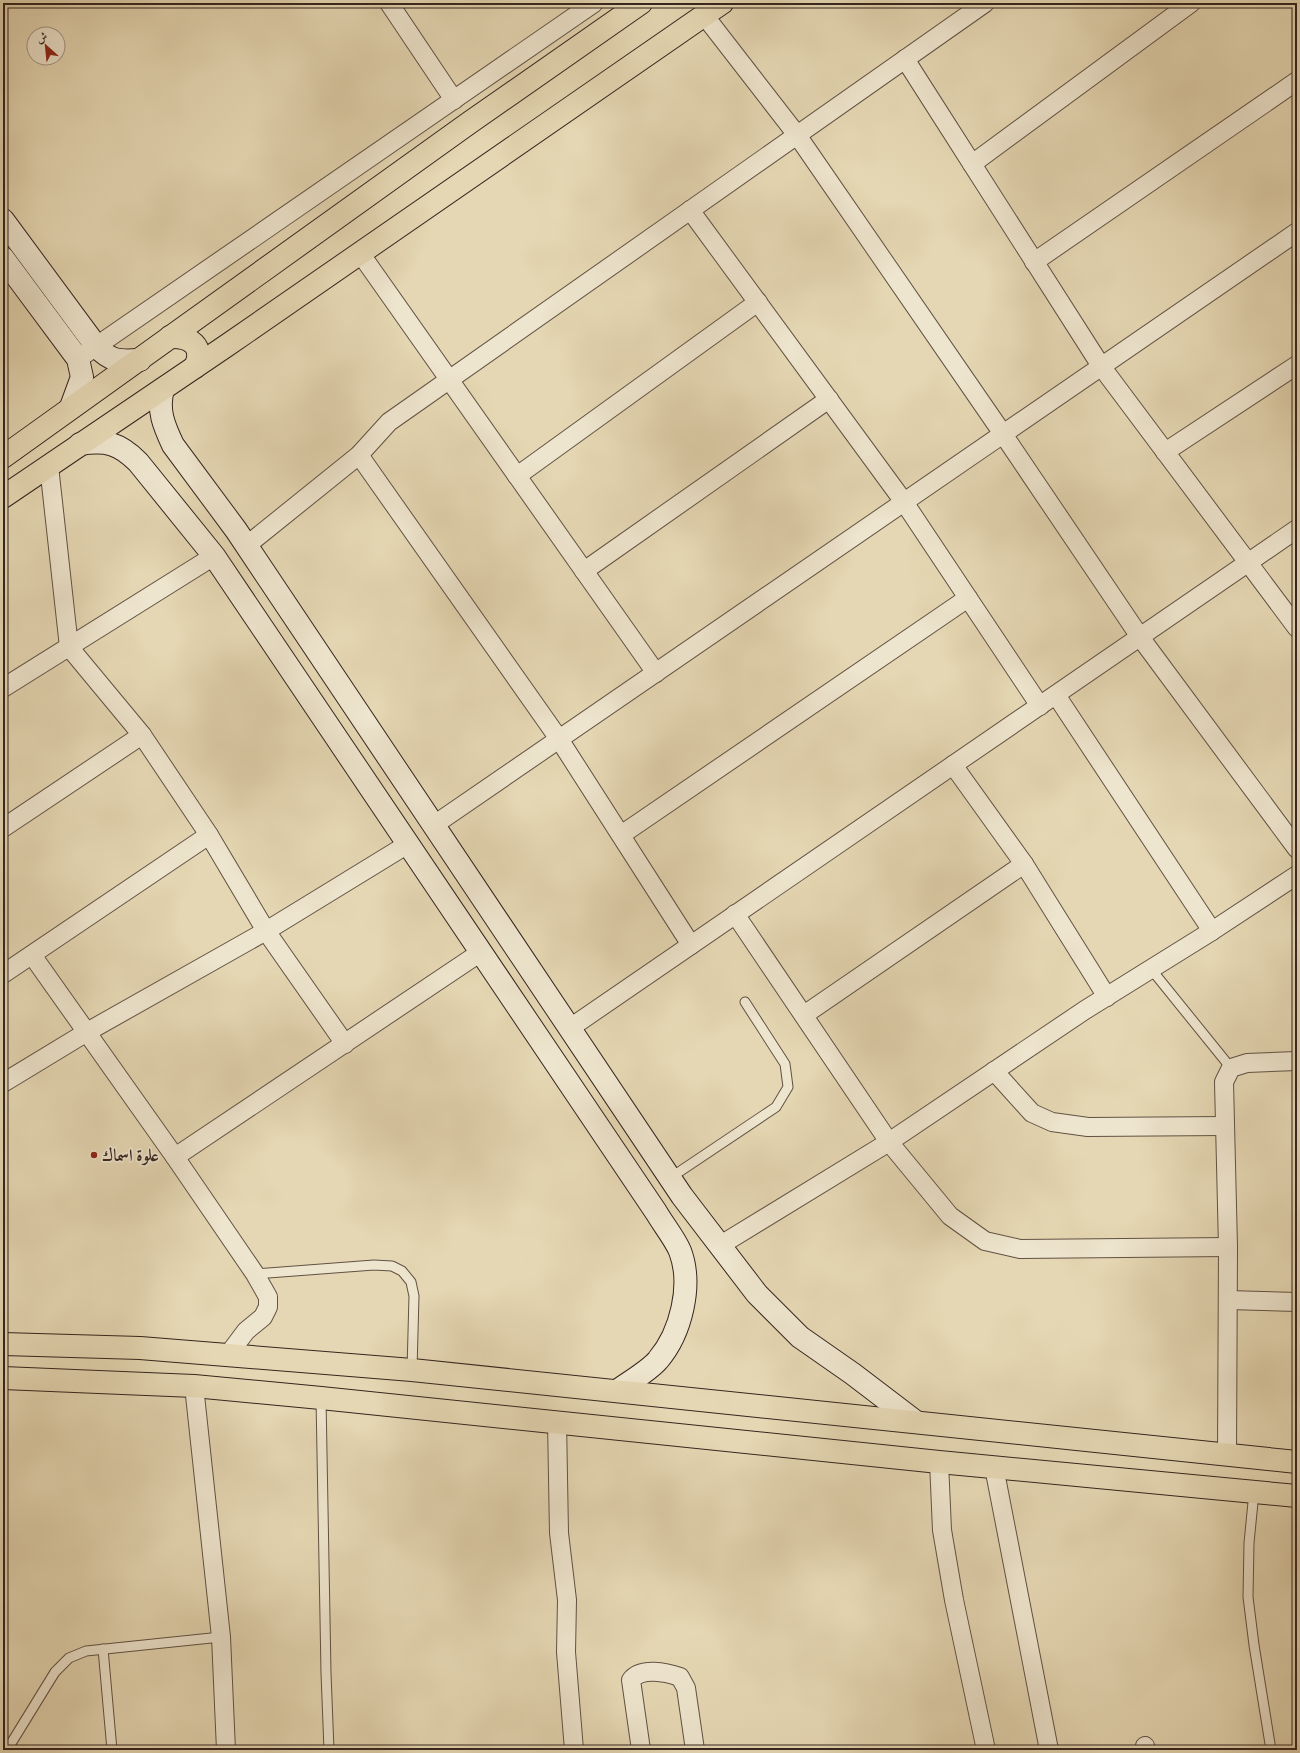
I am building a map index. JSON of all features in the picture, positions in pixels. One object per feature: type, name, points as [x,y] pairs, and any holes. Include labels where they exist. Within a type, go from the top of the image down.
[{"type":"main road","points":[[45,469],[29,475],[18,466],[15,456],[11,451],[469,123],[641,3]]},
{"type":"main road","points":[[3,497],[163,389],[722,3]]},
{"type":"main road","points":[[3,220],[105,356],[120,361],[140,360]]},
{"type":"main road","points":[[3,258],[78,359],[82,377],[71,407]]},
{"type":"main road","points":[[170,337],[187,338],[195,345],[199,359],[195,367]]},
{"type":"main road","points":[[163,389],[160,399],[161,414],[173,445],[246,546],[676,1187],[719,1246],[757,1294],[800,1337],[853,1374],[916,1422]]},
{"type":"main road","points":[[80,444],[97,441],[111,444],[126,450],[138,462],[214,556],[656,1212],[680,1251],[685,1280],[683,1309],[674,1336],[658,1361],[617,1391]]},
{"type":"main road","points":[[448,904],[476,888]]},
{"type":"main road","points":[[656,1212],[676,1187]]},
{"type":"main road","points":[[3,1344],[140,1348],[412,1370],[1297,1462]]},
{"type":"main road","points":[[373,1403],[376,1367]]},
{"type":"main road","points":[[3,1378],[194,1386],[373,1403],[939,1462],[1297,1496]]},
{"type":"main road","points":[[1184,1485],[1190,1451]]},
{"type":"street","points":[[389,3],[454,100]]},
{"type":"street","points":[[78,359],[594,3]]},
{"type":"street","points":[[246,546],[359,455],[389,422],[985,3]]},
{"type":"street","points":[[972,164],[1191,3]]},
{"type":"street","points":[[704,15],[798,135],[1004,434],[1140,637],[1297,849]]},
{"type":"street","points":[[905,59],[1102,366],[1297,628]]},
{"type":"street","points":[[1034,262],[1297,81]]},
{"type":"street","points":[[690,210],[904,502],[1040,706]]},
{"type":"street","points":[[434,825],[1297,232]]},
{"type":"street","points":[[360,253],[656,673]]},
{"type":"street","points":[[517,476],[758,302]]},
{"type":"street","points":[[1165,452],[1297,365]]},
{"type":"street","points":[[584,571],[829,399]]},
{"type":"street","points":[[359,455],[559,739],[691,945]]},
{"type":"street","points":[[45,469],[69,648],[142,735],[209,835],[266,932],[345,1044]]},
{"type":"street","points":[[570,1028],[1297,529]]},
{"type":"street","points":[[3,688],[214,556]]},
{"type":"street","points":[[621,835],[968,598]]},
{"type":"street","points":[[1056,695],[1212,931]]},
{"type":"street","points":[[3,828],[142,735]]},
{"type":"street","points":[[953,765],[1024,864],[1107,997]]},
{"type":"street","points":[[3,974],[209,835]]},
{"type":"street","points":[[3,1083],[87,1032],[266,932],[408,844]]},
{"type":"street","points":[[804,1015],[1024,864]]},
{"type":"street","points":[[719,1246],[888,1142],[1107,997],[1297,875]]},
{"type":"street","points":[[735,914],[888,1142],[950,1216],[985,1241],[1020,1249],[1228,1246]]},
{"type":"street","points":[[175,1157],[481,952]]},
{"type":"street","points":[[32,955],[175,1157],[255,1274],[268,1297],[268,1308],[263,1317],[246,1331],[228,1355]]},
{"type":"street","points":[[1227,1455],[1228,1246],[1224,1082],[1231,1068],[1247,1062],[1297,1061]]},
{"type":"street","points":[[994,1072],[1032,1113],[1052,1122],[1088,1127],[1225,1126]]},
{"type":"street","points":[[1228,1300],[1297,1302]]},
{"type":"street","points":[[194,1386],[221,1637],[226,1750]]},
{"type":"street","points":[[557,1422],[559,1533],[567,1600],[566,1652],[574,1750]]},
{"type":"street","points":[[939,1462],[942,1530],[954,1600],[986,1750]]},
{"type":"street","points":[[994,1467],[1049,1750]]},
{"type":"street","points":[[641,1750],[631,1680],[635,1675],[641,1673],[669,1673],[680,1676],[686,1688],[695,1750]]},
{"type":"lane","points":[[1151,969],[1231,1068]]},
{"type":"lane","points":[[676,1187],[776,1107],[788,1087],[786,1064],[745,1002]]},
{"type":"lane","points":[[255,1274],[374,1265],[392,1266],[402,1271],[411,1282],[414,1296],[412,1370]]},
{"type":"lane","points":[[321,1398],[326,1673],[329,1750]]},
{"type":"lane","points":[[1254,1492],[1249,1543],[1248,1597],[1254,1645],[1271,1750]]},
{"type":"lane","points":[[7,1750],[55,1672],[69,1658],[86,1651],[221,1637]]},
{"type":"lane","points":[[103,1649],[112,1750]]},
{"type":"place","name":"علوة اسماك","points":[[94,1155]]}]
